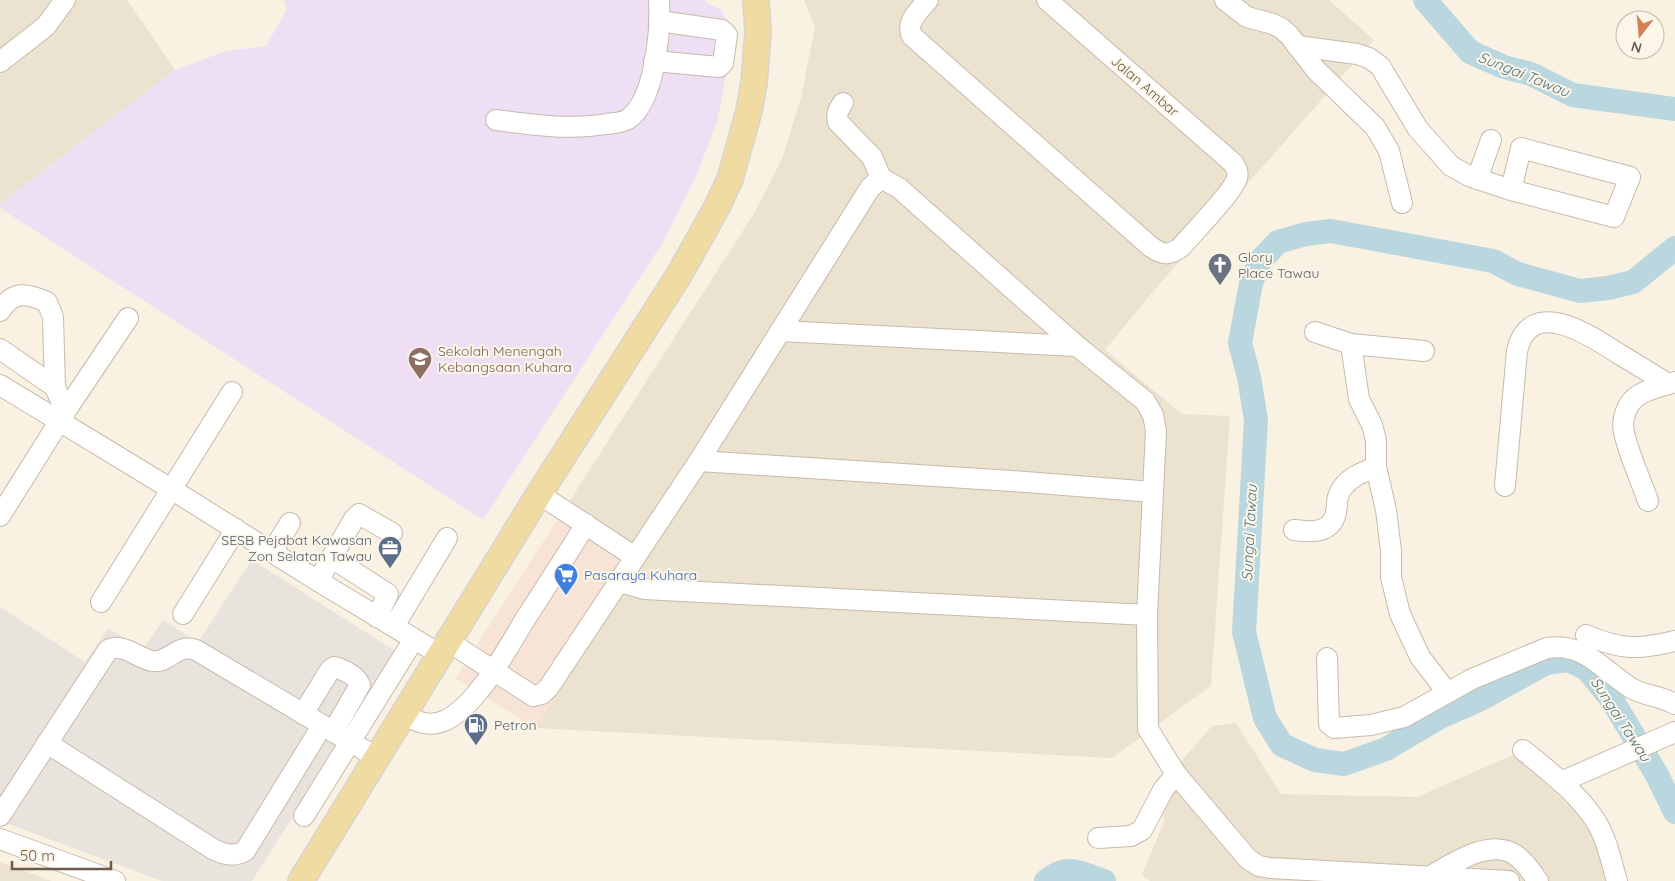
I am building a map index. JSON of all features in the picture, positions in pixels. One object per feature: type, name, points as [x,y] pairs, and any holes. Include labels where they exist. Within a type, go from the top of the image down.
[{"type":"main road","points":[[301,881],[539,494],[679,275],[718,207],[730,179],[749,111],[758,40],[756,0]]},
{"type":"street","points":[[0,62],[46,26],[65,0]]},
{"type":"street","points":[[496,120],[548,127],[588,127],[621,122],[629,118],[643,100],[654,61],[659,21],[659,0]]},
{"type":"street","name":"Jalan Ambar","points":[[928,0],[914,17],[909,27],[912,36],[1136,234],[1159,253],[1167,255],[1174,253],[1233,187],[1238,174],[1233,163],[1047,0]]},
{"type":"street","points":[[1226,0],[1247,17],[1281,28],[1316,70],[1375,127],[1389,151],[1402,203]]},
{"type":"street","points":[[654,61],[719,67],[723,63],[727,35],[722,30],[659,21]]},
{"type":"street","points":[[1297,46],[1357,54],[1369,58],[1380,66],[1423,135],[1451,166],[1469,176],[1511,190],[1614,217],[1630,177],[1521,148],[1511,190]]},
{"type":"street","points":[[843,103],[836,116],[838,122],[872,157],[881,178],[899,188],[1077,346],[1145,401],[1153,415],[1156,431],[1147,615],[1148,730],[1176,774],[1248,859],[1259,866],[1270,868],[1509,881]]},
{"type":"street","points":[[1478,179],[1491,140]]},
{"type":"street","points":[[0,385],[64,414],[171,489],[414,639],[445,649],[493,671],[533,696],[542,694],[549,687],[620,582],[699,461],[870,188],[881,178]]},
{"type":"street","points":[[0,311],[14,297],[30,295],[47,302],[53,317],[54,387],[64,414]]},
{"type":"street","points":[[0,516],[64,414],[128,318]]},
{"type":"street","points":[[1505,486],[1516,351],[1524,332],[1530,327],[1551,323],[1580,330],[1672,383]]},
{"type":"street","points":[[780,331],[1077,346]]},
{"type":"street","points":[[1315,332],[1351,344],[1424,351]]},
{"type":"street","points":[[1351,344],[1358,399],[1372,425],[1376,440],[1376,467],[1386,510],[1391,551],[1391,577],[1400,614],[1420,657],[1447,692]]},
{"type":"street","points":[[0,349],[54,387]]},
{"type":"street","points":[[1648,501],[1624,432],[1624,417],[1632,401],[1639,394],[1672,383]]},
{"type":"street","points":[[101,602],[232,392]]},
{"type":"street","points":[[699,461],[1153,492]]},
{"type":"street","points":[[1294,530],[1313,532],[1321,530],[1329,524],[1335,517],[1336,498],[1343,486],[1353,477],[1376,467]]},
{"type":"street","points":[[539,494],[635,557]]},
{"type":"street","points":[[318,581],[354,519],[359,514],[392,533]]},
{"type":"street","points":[[272,552],[290,523]]},
{"type":"street","points":[[403,715],[423,724],[446,720],[459,711],[472,698],[493,671],[586,524]]},
{"type":"street","points":[[183,614],[236,529]]},
{"type":"street","points":[[386,622],[447,538]]},
{"type":"street","points":[[332,558],[388,594],[386,622]]},
{"type":"street","points":[[620,582],[644,589],[1147,615]]},
{"type":"street","points":[[1586,635],[1604,643],[1624,648],[1651,647],[1675,641]]},
{"type":"street","points":[[304,816],[414,639]]},
{"type":"street","points":[[1327,658],[1330,724],[1334,728],[1340,729],[1371,725],[1404,717],[1472,679],[1547,648],[1559,646],[1584,654],[1638,691],[1675,704]]},
{"type":"street","points":[[0,816],[108,650],[114,647],[154,661],[162,660],[182,648],[196,650],[376,758]]},
{"type":"street","points":[[47,743],[213,849],[224,854],[236,855],[245,851],[360,685],[358,680],[340,668],[334,667],[330,670],[303,714]]},
{"type":"street","points":[[1561,782],[1672,733]]},
{"type":"street","points":[[1523,750],[1561,782],[1583,804],[1602,832],[1617,881]]},
{"type":"street","points":[[1098,838],[1131,836],[1142,830],[1163,790],[1176,774]]},
{"type":"street","points":[[0,839],[115,881]]},
{"type":"street","points":[[1431,876],[1464,856],[1488,850],[1499,850],[1508,851],[1517,856],[1538,881]]},
{"type":"shaded area","points":[[0,0],[127,0],[175,70],[0,204]]},
{"type":"shaded area","name":"Sekolah Menengah Kebangsaan Kuhara","points":[[284,0],[705,0],[706,3],[722,10],[731,33],[727,70],[717,122],[695,179],[665,239],[483,520],[0,208],[0,204],[175,70],[226,51],[266,46],[287,9]]},
{"type":"shaded area","points":[[804,0],[1329,0],[1374,40],[1150,295],[1105,350],[1182,414],[1230,416],[1211,686],[1112,758],[535,728],[456,678],[755,212],[782,159],[801,98],[815,27]]},
{"type":"shaded area","points":[[557,520],[636,571],[535,728],[456,678]]},
{"type":"shaded area","points":[[252,560],[397,652],[252,881],[162,881],[6,823],[0,819],[0,607],[85,662],[108,628],[143,650],[163,620],[198,642]]},
{"type":"shaded area","points":[[1236,723],[1281,794],[1417,797],[1515,754],[1593,829],[1611,881],[1150,881],[1142,875],[1165,819],[1150,796],[1212,726]]},
{"type":"shaded area","points":[[0,862],[52,881],[0,881]]},
{"type":"waterway","name":"Sungai Tawau","points":[[1425,0],[1470,52],[1504,67],[1531,74],[1573,95],[1675,109]]},
{"type":"waterway","name":"Sungai Tawau","points":[[1675,248],[1633,282],[1608,288],[1580,291],[1518,274],[1493,261],[1331,231],[1306,234],[1278,242],[1260,261],[1251,283],[1240,343],[1249,377],[1256,420],[1244,632],[1265,718],[1282,745],[1315,760],[1344,764],[1386,749],[1440,717],[1481,699],[1546,663],[1568,660],[1587,669],[1612,700],[1657,775],[1675,812]]},
{"type":"waterway","name":"Sungai Tawau","points":[[1046,881],[1061,872],[1068,871],[1074,871],[1104,881]]},
{"type":"place","name":"Glory Place Tawau","points":[[1220,286]]},
{"type":"place","name":"Sekolah Menengah Kebangsaan Kuhara","points":[[420,380]]},
{"type":"place","name":"SESB Pejabat Kawasan Zon Selatan Tawau","points":[[390,569]]},
{"type":"place","name":"Pasaraya Kuhara","points":[[566,596]]},
{"type":"place","name":"Petron","points":[[476,746]]}]
